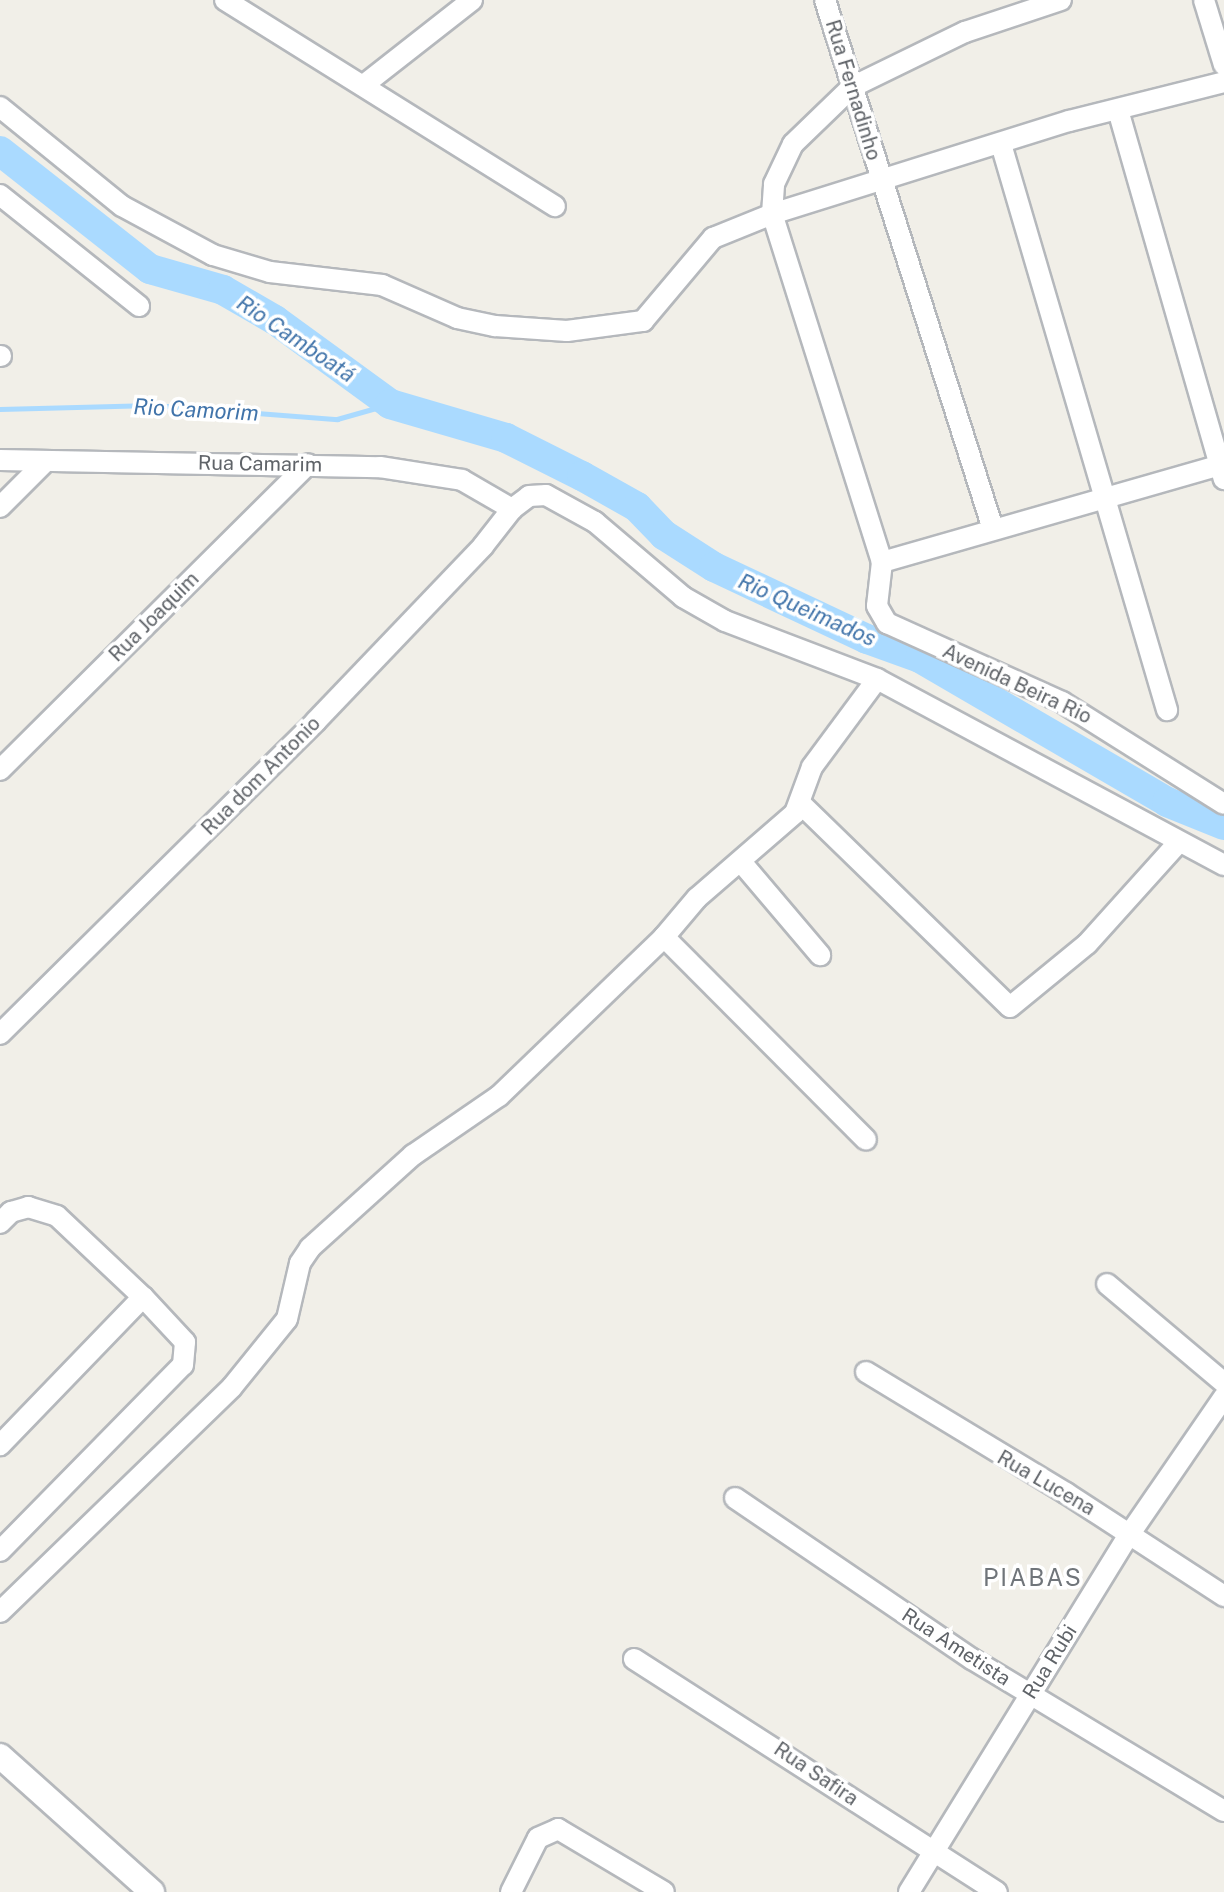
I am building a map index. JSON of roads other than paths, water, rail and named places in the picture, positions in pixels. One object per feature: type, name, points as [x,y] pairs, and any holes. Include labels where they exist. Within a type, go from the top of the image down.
[{"type":"street","points":[[225,0],[365,84],[555,206]]},
{"type":"street","points":[[365,84],[472,0]]},
{"type":"street","name":"Rua Fernadinho","points":[[825,0],[993,529]]},
{"type":"street","points":[[1061,0],[965,32],[852,87],[793,144],[774,184],[772,214],[882,562],[1103,497],[1223,469],[1118,110]]},
{"type":"street","points":[[1204,0],[1224,65]]},
{"type":"street","points":[[0,107],[122,206],[213,255],[270,272],[382,285],[457,318],[495,326],[601,329],[643,321],[713,238],[772,214],[1001,144],[1224,82]]},
{"type":"street","points":[[1001,144],[1167,710]]},
{"type":"street","points":[[0,195],[139,306]]},
{"type":"street","name":"Rua Camarim","points":[[0,460],[308,464],[445,476],[483,489],[512,509]]},
{"type":"street","points":[[0,507],[45,462]]},
{"type":"street","name":"Rua Joaquim","points":[[0,770],[308,464]]},
{"type":"street","points":[[512,509],[529,496],[546,495],[595,522],[683,597],[725,621],[877,679],[920,706],[1083,785],[1224,865]]},
{"type":"street","name":"Rua dom Antonio","points":[[0,1034],[360,676],[474,557],[512,509]]},
{"type":"street","name":"Avenida Beira Rio","points":[[882,562],[877,606],[887,623],[1062,702],[1224,804]]},
{"type":"street","points":[[0,1612],[232,1387],[287,1319],[300,1263],[310,1248],[413,1155],[499,1096],[664,937],[697,898],[742,863],[801,804],[812,767],[877,679]]},
{"type":"street","points":[[801,804],[1010,1007],[1087,944],[1179,842]]},
{"type":"street","points":[[742,863],[820,955]]},
{"type":"street","points":[[664,937],[866,1140]]},
{"type":"street","points":[[0,1223],[11,1212],[28,1207],[57,1216],[143,1297],[185,1342],[183,1365],[0,1551]]},
{"type":"street","points":[[1107,1284],[1224,1383]]},
{"type":"street","points":[[0,1445],[143,1297]]},
{"type":"street","name":"Rua Lucena","points":[[866,1372],[1224,1596]]},
{"type":"street","name":"Rua Rubi","points":[[909,1892],[1129,1535],[1224,1397]]},
{"type":"street","name":"Rua Ametista","points":[[735,1498],[1029,1694],[1224,1811]]},
{"type":"street","name":"Rua Safira","points":[[634,1659],[783,1751],[997,1892]]},
{"type":"street","points":[[0,1756],[152,1892]]},
{"type":"street","points":[[511,1892],[538,1838],[558,1829],[664,1892]]},
{"type":"waterway","name":"Rio Queimados","points":[[0,151],[150,269],[223,290],[275,320],[390,404],[506,438],[582,476],[637,507],[664,535],[714,567],[867,639],[920,658],[1167,802],[1224,825]]},
{"type":"waterway","name":"Rio Camorim","points":[[0,409],[153,405],[337,419],[390,404]]},
{"type":"district","name":"PIABAS","points":[[1033,1578]]},
{"type":"water label","name":"Rio Camboatá","points":[[296,339]]}]
